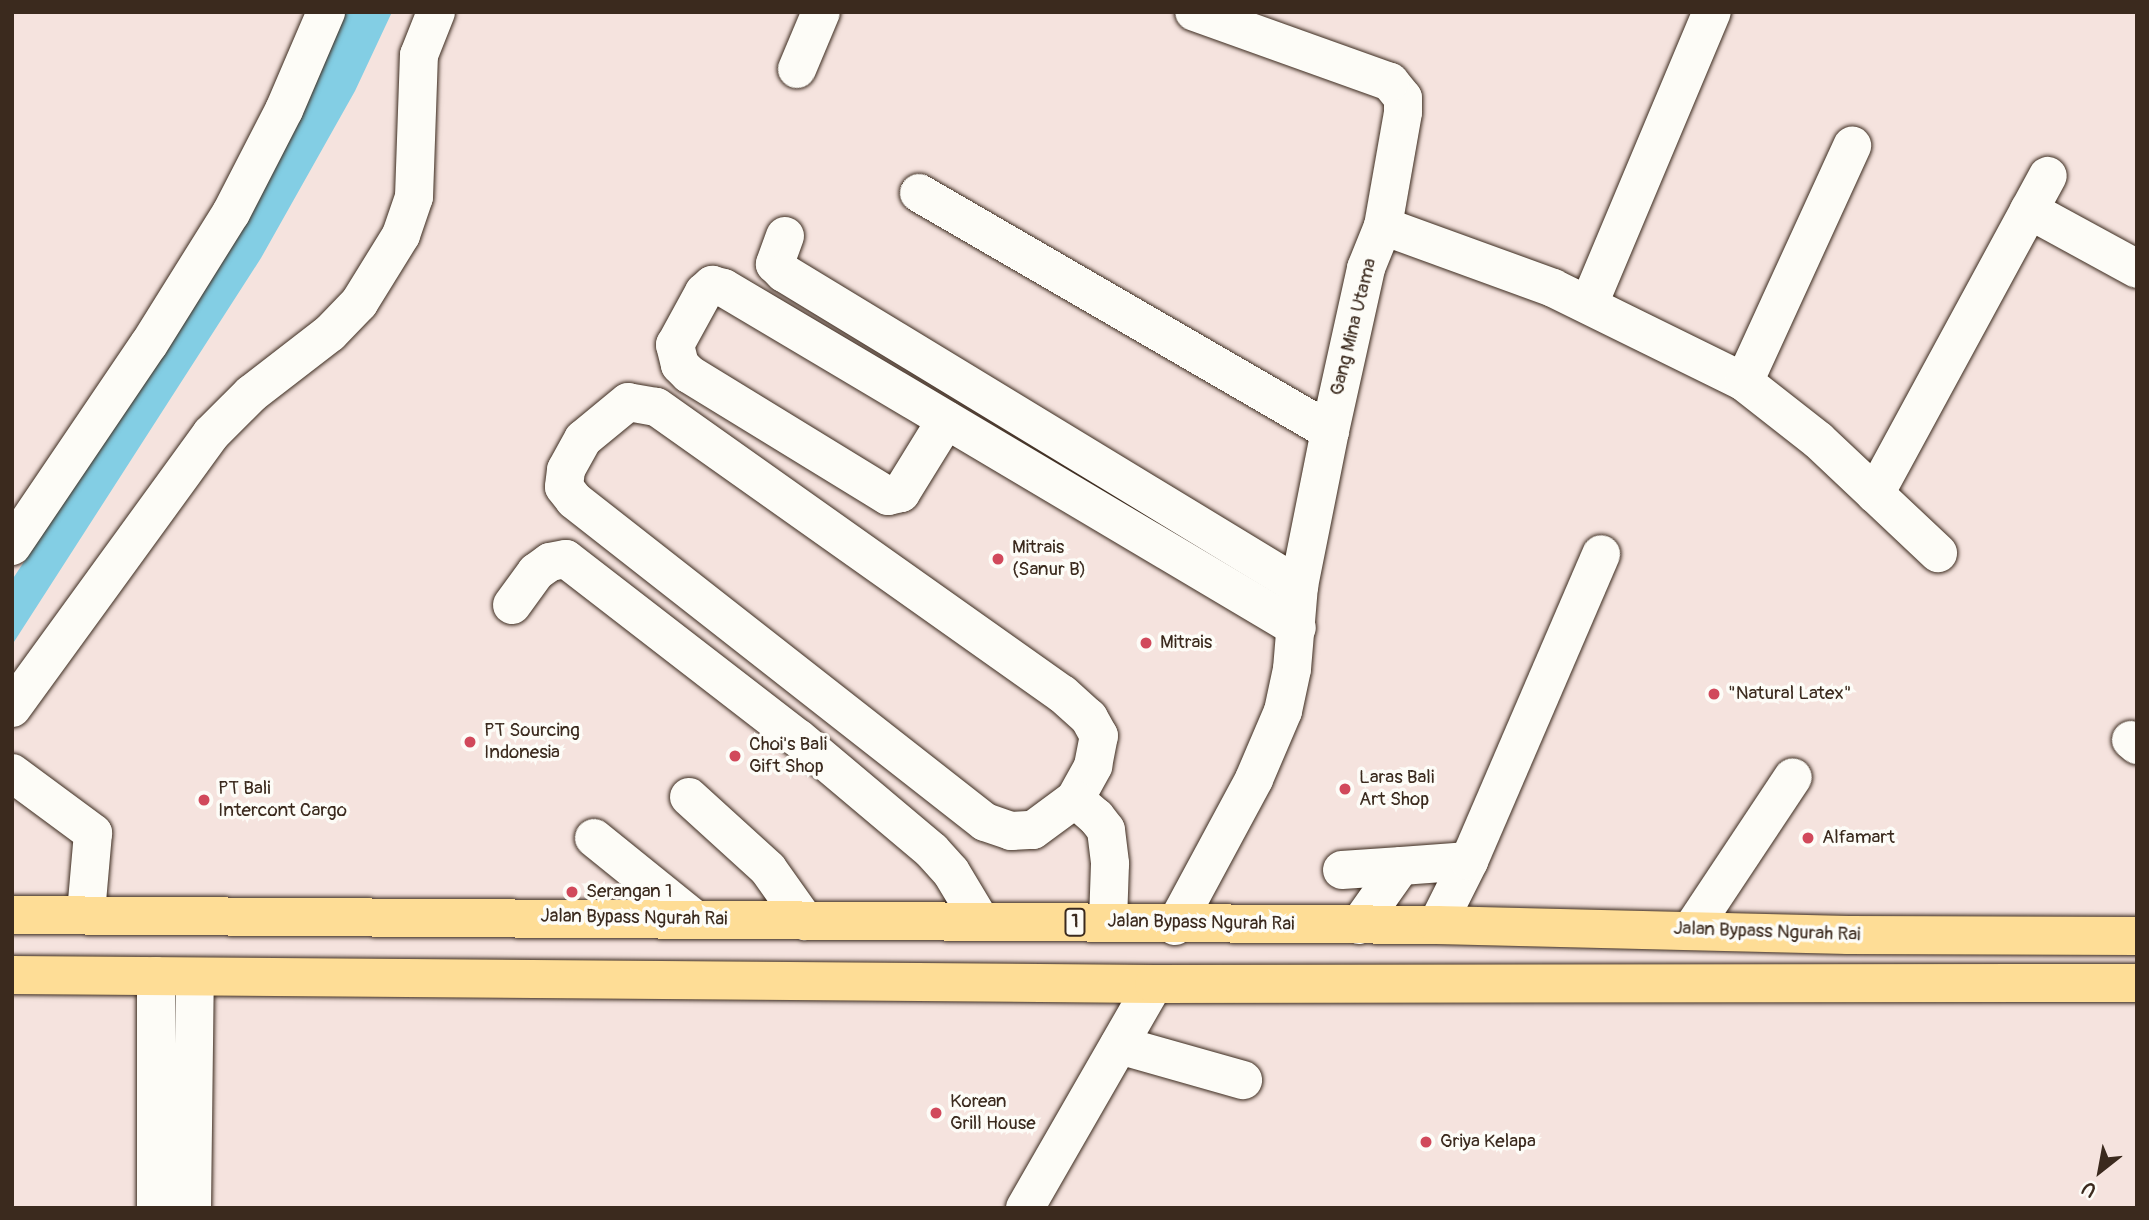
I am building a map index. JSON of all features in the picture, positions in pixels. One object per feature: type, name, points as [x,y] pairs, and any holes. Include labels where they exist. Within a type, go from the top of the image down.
[{"type":"highway","name":"Jalan Bypass Ngurah Rai","points":[[12,915],[86,913],[693,918],[1108,922],[1175,926],[1437,925],[1692,929],[1848,935],[2137,936]]},
{"type":"highway","points":[[1848,935],[1850,983]]},
{"type":"highway","points":[[12,975],[1154,984],[2137,984]]},
{"type":"street","points":[[12,546],[149,345],[231,213],[284,110],[326,12]]},
{"type":"street","points":[[12,708],[211,434],[251,394],[330,333],[359,303],[401,235],[414,197],[418,55],[436,12]]},
{"type":"street","points":[[797,69],[821,12]]},
{"type":"street","name":"Gang Mina Utama","points":[[1175,926],[1270,744],[1283,711],[1297,628],[1299,586],[1330,431],[1366,268],[1383,226],[1403,112],[1398,87],[1194,12]]},
{"type":"street","points":[[1589,304],[1712,12]]},
{"type":"street","points":[[1744,382],[1852,146]]},
{"type":"street","points":[[1875,494],[2048,176]]},
{"type":"street","points":[[919,193],[1330,431]]},
{"type":"street","points":[[2029,210],[2137,269]]},
{"type":"street","points":[[1383,226],[1488,261],[1589,304],[1744,382],[1818,440],[1938,552]]},
{"type":"street","points":[[785,236],[775,264],[785,273],[1299,586]]},
{"type":"street","points":[[946,420],[901,493],[888,496],[689,374],[680,365],[675,345],[704,292],[718,286],[946,420],[1297,628]]},
{"type":"street","points":[[628,402],[656,407],[1062,694],[1089,718],[1098,736],[1093,766],[1075,799],[1033,830],[1011,831],[985,822],[574,500],[564,487],[566,470],[583,439],[628,402]]},
{"type":"street","points":[[1437,925],[1469,861],[1601,554]]},
{"type":"street","points":[[512,605],[536,572],[550,562],[566,559],[798,738],[923,844],[951,872],[981,922]]},
{"type":"street","points":[[12,773],[93,832],[86,913]]},
{"type":"street","points":[[1692,929],[1793,777]]},
{"type":"street","points":[[690,797],[768,869],[805,921]]},
{"type":"street","points":[[1075,799],[1106,830],[1111,864],[1108,922]]},
{"type":"street","points":[[594,838],[693,918]]},
{"type":"street","points":[[1342,870],[1469,861]]},
{"type":"street","points":[[1359,925],[1401,866]]},
{"type":"street","points":[[156,976],[156,1208]]},
{"type":"street","points":[[192,1208],[195,977]]},
{"type":"street","points":[[1025,1208],[1154,984]]},
{"type":"street","points":[[1119,1045],[1243,1080]]},
{"type":"water","points":[[344,12],[392,12],[355,91],[261,258],[12,645],[12,580],[147,374]]},
{"type":"place","name":"Mitrais (Sanur B)","points":[[998,559]]},
{"type":"place","name":"Mitrais","points":[[1146,643]]},
{"type":"place","name":"\"Natural Latex\"","points":[[1714,694]]},
{"type":"place","name":"PT Sourcing Indonesia","points":[[470,742]]},
{"type":"place","name":"Choi's Bali Gift Shop","points":[[735,756]]},
{"type":"place","name":"Laras Bali Art Shop","points":[[1345,789]]},
{"type":"place","name":"PT Bali Intercont Cargo","points":[[204,800]]},
{"type":"place","name":"Alfamart","points":[[1808,838]]},
{"type":"place","name":"Serangan 1","points":[[572,892]]},
{"type":"place","name":"Korean Grill House","points":[[936,1113]]},
{"type":"place","name":"Griya Kelapa","points":[[1426,1142]]}]
